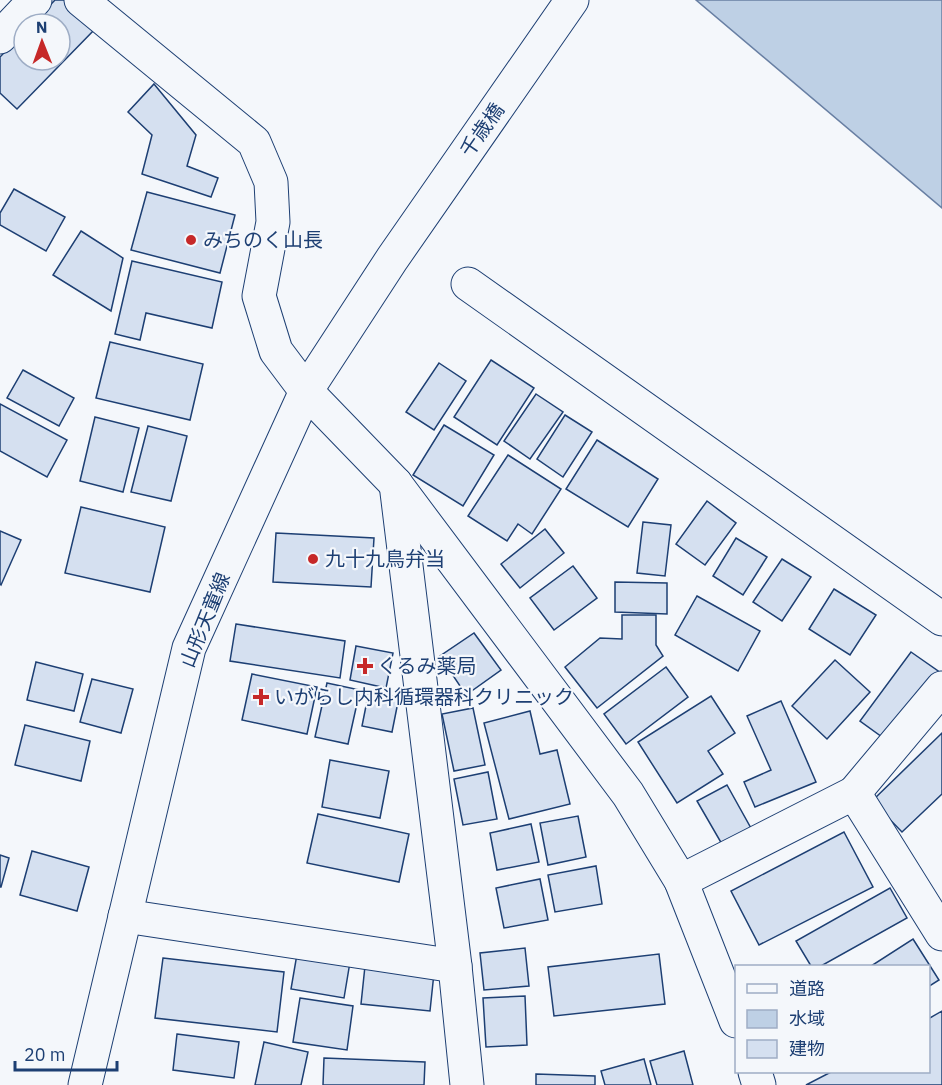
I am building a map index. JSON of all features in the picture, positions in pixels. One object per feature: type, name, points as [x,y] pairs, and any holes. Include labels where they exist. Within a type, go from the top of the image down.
[{"type":"street","points":[[0,37],[35,0]]},
{"type":"street","points":[[81,0],[254,142],[271,182],[273,222],[259,296],[276,351],[306,391],[395,483],[628,794],[681,881],[735,1018]]},
{"type":"street","name":"千歳橋","points":[[392,259],[572,0]]},
{"type":"street","name":"山形天童線","points":[[85,1085],[189,648],[306,391],[392,259]]},
{"type":"street","points":[[468,284],[942,619]]},
{"type":"street","points":[[395,483],[455,966],[467,1085]]},
{"type":"street","points":[[681,881],[854,793],[942,688]]},
{"type":"street","points":[[854,793],[942,934]]},
{"type":"street","points":[[125,916],[455,966]]},
{"type":"water","points":[[696,0],[942,0],[942,208]]},
{"type":"building","points":[[55,0],[65,0],[95,29],[72,53],[72,12],[44,12]]},
{"type":"building","points":[[12,44],[12,72],[53,72],[17,109],[0,93],[0,57]]},
{"type":"building","points":[[154,84],[196,135],[187,166],[218,178],[211,197],[142,174],[152,135],[128,112]]},
{"type":"building","points":[[14,189],[65,217],[46,251],[0,225],[0,213]]},
{"type":"building","points":[[147,192],[235,215],[220,273],[131,250]]},
{"type":"building","points":[[81,231],[123,258],[111,311],[53,275]]},
{"type":"building","points":[[132,261],[222,282],[212,328],[146,313],[140,340],[115,334]]},
{"type":"building","points":[[110,342],[203,364],[190,420],[96,398]]},
{"type":"building","points":[[491,360],[534,388],[497,445],[454,417]]},
{"type":"building","points":[[439,363],[466,381],[434,430],[406,412]]},
{"type":"building","points":[[23,370],[74,398],[59,426],[7,398]]},
{"type":"building","points":[[536,394],[563,412],[530,459],[504,441]]},
{"type":"building","points":[[0,404],[67,440],[47,477],[0,451]]},
{"type":"building","points":[[565,415],[592,432],[563,477],[537,459]]},
{"type":"building","points":[[95,417],[139,428],[123,492],[80,481]]},
{"type":"building","points":[[444,425],[494,455],[463,506],[413,475]]},
{"type":"building","points":[[148,426],[187,436],[171,501],[131,492]]},
{"type":"building","points":[[597,440],[658,479],[628,527],[566,489]]},
{"type":"building","points":[[508,455],[561,489],[532,534],[518,524],[507,541],[468,516]]},
{"type":"building","points":[[707,501],[736,523],[705,565],[676,544]]},
{"type":"building","points":[[81,507],[165,527],[150,592],[65,573]]},
{"type":"building","points":[[643,522],[671,525],[665,576],[637,573]]},
{"type":"building","points":[[545,529],[564,553],[520,588],[501,564]]},
{"type":"building","points":[[0,531],[21,540],[1,585],[0,584]]},
{"type":"building","points":[[276,533],[374,538],[371,587],[273,582]]},
{"type":"building","points":[[736,538],[767,557],[743,595],[713,576]]},
{"type":"building","points":[[782,559],[811,577],[782,621],[753,602]]},
{"type":"building","points":[[573,566],[597,598],[554,630],[530,598]]},
{"type":"building","points":[[615,582],[667,583],[667,614],[615,612]]},
{"type":"building","points":[[834,589],[876,615],[850,655],[809,629]]},
{"type":"building","points":[[697,596],[760,631],[738,671],[675,635]]},
{"type":"building","points":[[622,615],[656,615],[656,645],[663,656],[597,708],[565,667],[600,638],[622,639]]},
{"type":"building","points":[[236,624],[345,641],[340,678],[230,661]]},
{"type":"building","points":[[474,633],[501,670],[466,695],[440,656]]},
{"type":"building","points":[[356,646],[393,653],[386,688],[350,680]]},
{"type":"building","points":[[911,652],[941,673],[889,742],[860,721]]},
{"type":"building","points":[[835,660],[870,692],[827,739],[792,706]]},
{"type":"building","points":[[36,662],[83,674],[74,711],[27,700]]},
{"type":"building","points":[[666,667],[688,697],[626,744],[604,714]]},
{"type":"building","points":[[252,674],[317,687],[307,734],[242,720]]},
{"type":"building","points":[[92,679],[133,689],[121,733],[80,722]]},
{"type":"building","points":[[327,683],[360,690],[348,744],[315,737]]},
{"type":"building","points":[[369,691],[399,697],[392,732],[362,726]]},
{"type":"building","points":[[711,696],[735,733],[708,751],[723,774],[677,803],[638,742]]},
{"type":"building","points":[[781,701],[816,782],[755,807],[744,782],[771,770],[747,716]]},
{"type":"building","points":[[473,708],[485,765],[454,771],[442,714]]},
{"type":"building","points":[[530,711],[540,754],[557,750],[570,804],[509,819],[484,723]]},
{"type":"building","points":[[25,725],[90,741],[81,781],[15,765]]},
{"type":"building","points":[[942,733],[942,794],[902,832],[872,801]]},
{"type":"building","points":[[330,760],[389,771],[380,818],[322,807]]},
{"type":"building","points":[[488,772],[497,819],[463,825],[454,779]]},
{"type":"building","points":[[727,785],[752,830],[723,846],[697,801]]},
{"type":"building","points":[[318,814],[409,834],[399,882],[307,863]]},
{"type":"building","points":[[578,816],[586,857],[548,865],[540,823]]},
{"type":"building","points":[[531,824],[539,862],[497,870],[490,833]]},
{"type":"building","points":[[844,832],[873,887],[759,945],[731,891]]},
{"type":"building","points":[[32,851],[89,867],[77,911],[20,895]]},
{"type":"building","points":[[0,855],[9,858],[1,887],[0,887]]},
{"type":"building","points":[[596,866],[602,904],[555,912],[548,875]]},
{"type":"building","points":[[540,879],[548,920],[504,928],[496,888]]},
{"type":"building","points":[[890,888],[907,918],[823,965],[810,965],[796,941]]},
{"type":"building","points":[[913,939],[929,965],[873,965]]},
{"type":"building","points":[[525,948],[529,986],[484,990],[480,953]]},
{"type":"building","points":[[297,954],[350,962],[344,998],[291,989]]},
{"type":"building","points":[[659,954],[665,1004],[554,1016],[548,967]]},
{"type":"building","points":[[163,958],[284,972],[277,1032],[155,1018]]},
{"type":"building","points":[[365,966],[434,973],[430,1011],[361,1004]]},
{"type":"building","points":[[930,966],[939,980],[930,986]]},
{"type":"building","points":[[525,996],[527,1045],[486,1047],[483,998]]},
{"type":"building","points":[[300,998],[353,1006],[347,1050],[293,1042]]},
{"type":"building","points":[[942,1011],[942,1085],[806,1085],[829,1073],[930,1073],[930,1018]]},
{"type":"building","points":[[177,1034],[239,1042],[234,1078],[173,1070]]},
{"type":"building","points":[[264,1042],[308,1052],[301,1085],[255,1085]]},
{"type":"building","points":[[684,1051],[693,1085],[657,1085],[650,1061]]},
{"type":"building","points":[[324,1058],[425,1062],[424,1085],[323,1085]]},
{"type":"building","points":[[644,1059],[651,1085],[605,1085],[601,1071]]},
{"type":"building","points":[[536,1074],[595,1076],[595,1085],[536,1085]]},
{"type":"place","name":"みちのく山長","points":[[191,240]]},
{"type":"place","name":"九十九鳥弁当","points":[[313,559]]},
{"type":"place","name":"くるみ薬局","points":[[365,666]]},
{"type":"place","name":"いがらし内科循環器科クリニック","points":[[261,697]]}]
